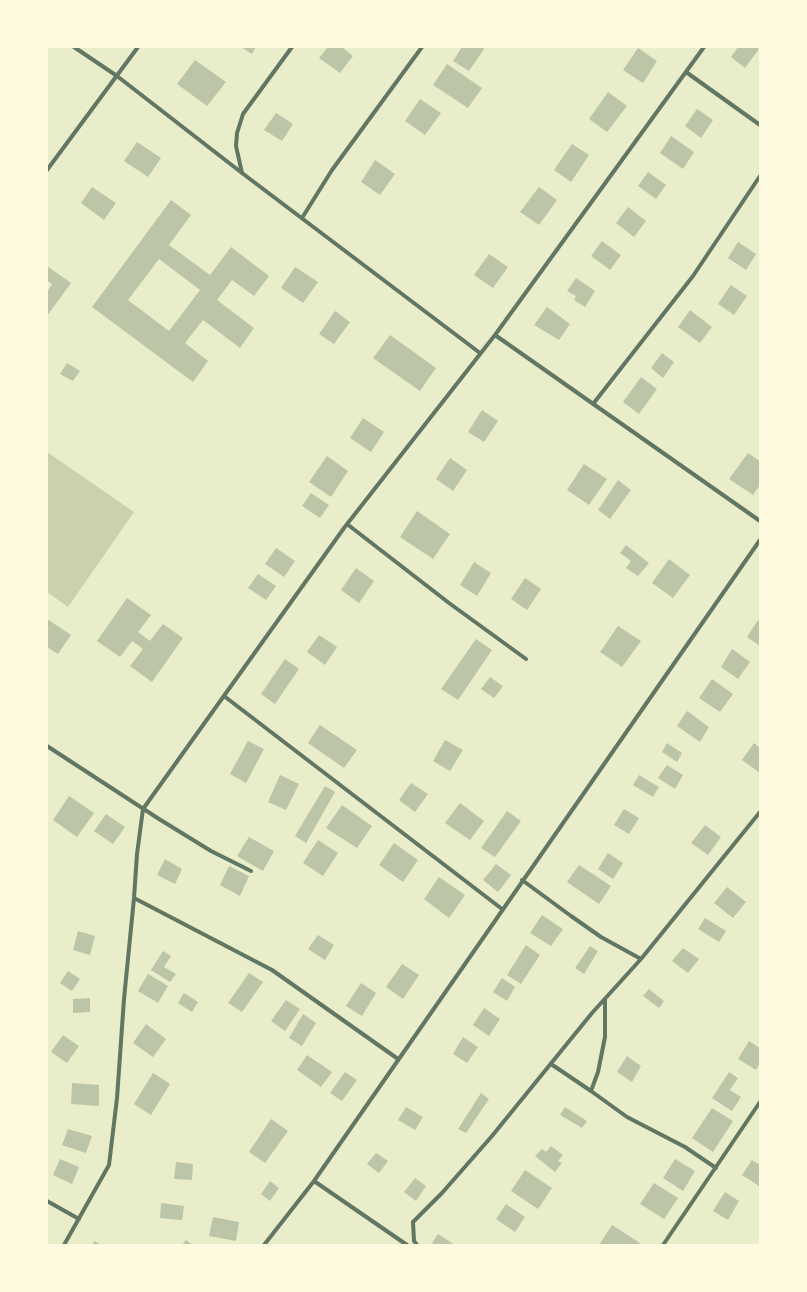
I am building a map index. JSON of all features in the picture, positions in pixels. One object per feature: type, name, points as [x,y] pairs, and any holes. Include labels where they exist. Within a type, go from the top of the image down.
[{"type":"street","points":[[74,47],[117,76],[242,173],[480,353]]},
{"type":"street","points":[[47,170],[138,47]]},
{"type":"street","points":[[242,173],[236,146],[237,133],[242,114],[292,47]]},
{"type":"street","points":[[302,218],[332,170],[422,47]]},
{"type":"street","points":[[64,1245],[109,1165],[117,1098],[137,854],[143,809],[347,524],[495,335],[704,47]]},
{"type":"street","points":[[686,72],[760,125]]},
{"type":"street","points":[[593,404],[693,276],[760,176]]},
{"type":"street","points":[[495,335],[760,520]]},
{"type":"street","points":[[347,524],[449,603],[526,659]]},
{"type":"street","points":[[264,1245],[314,1181],[522,880],[760,542]]},
{"type":"street","points":[[224,696],[502,909]]},
{"type":"street","points":[[47,746],[143,809],[211,851],[251,871]]},
{"type":"street","points":[[417,1245],[414,1241],[413,1222],[442,1193],[492,1136],[551,1064],[641,959],[760,812]]},
{"type":"street","points":[[522,880],[595,933],[641,959]]},
{"type":"street","points":[[134,898],[272,970],[398,1059]]},
{"type":"street","points":[[591,1091],[598,1072],[605,1037],[606,999]]},
{"type":"street","points":[[551,1064],[628,1117],[685,1147],[716,1168]]},
{"type":"street","points":[[663,1245],[760,1102]]},
{"type":"street","points":[[314,1181],[407,1245]]},
{"type":"street","points":[[47,1201],[79,1219]]},
{"type":"green space","points":[[47,452],[134,512],[68,607],[47,592]]},
{"type":"building","points":[[241,47],[256,47],[252,54]]},
{"type":"building","points":[[328,47],[342,47],[353,56],[340,73],[319,58]]},
{"type":"building","points":[[462,47],[482,47],[484,49],[469,71],[453,61]]},
{"type":"building","points":[[738,47],[756,47],[759,49],[745,68],[731,57]]},
{"type":"building","points":[[638,48],[657,61],[643,83],[623,70]]},
{"type":"building","points":[[195,60],[226,82],[207,106],[177,84]]},
{"type":"building","points":[[447,64],[482,88],[468,108],[433,85]]},
{"type":"building","points":[[608,92],[627,106],[607,132],[589,119]]},
{"type":"building","points":[[420,99],[441,113],[425,135],[405,121]]},
{"type":"building","points":[[697,109],[713,120],[701,138],[685,126]]},
{"type":"building","points":[[276,113],[293,124],[282,141],[264,130]]},
{"type":"building","points":[[671,136],[694,152],[683,169],[660,153]]},
{"type":"building","points":[[137,142],[161,158],[148,177],[124,161]]},
{"type":"building","points":[[572,144],[589,155],[571,182],[554,170]]},
{"type":"building","points":[[375,160],[395,174],[380,195],[361,182]]},
{"type":"building","points":[[648,172],[666,185],[656,199],[638,186]]},
{"type":"building","points":[[92,187],[116,203],[104,220],[81,203]]},
{"type":"building","points":[[539,187],[557,200],[539,225],[520,212]]},
{"type":"building","points":[[171,200],[191,215],[169,245],[210,275],[231,247],[269,276],[254,296],[232,280],[217,300],[254,328],[240,348],[203,320],[185,343],[208,361],[193,382],[92,307]],"holes":[[[159,259],[200,290],[169,331],[128,300]]]},
{"type":"building","points":[[628,207],[646,221],[634,237],[616,223]]},
{"type":"building","points":[[602,241],[621,255],[610,270],[591,256]]},
{"type":"building","points":[[738,242],[756,254],[746,270],[728,258]]},
{"type":"building","points":[[489,254],[508,267],[493,288],[474,275]]},
{"type":"building","points":[[47,266],[71,283],[47,316],[47,292],[52,284],[47,281]]},
{"type":"building","points":[[295,267],[318,282],[303,303],[281,288]]},
{"type":"building","points":[[576,278],[595,291],[585,307],[574,300],[576,296],[567,291]]},
{"type":"building","points":[[731,285],[747,296],[734,315],[718,304]]},
{"type":"building","points":[[547,307],[570,324],[559,340],[534,325]]},
{"type":"building","points":[[690,310],[712,327],[700,343],[678,327]]},
{"type":"building","points":[[335,311],[350,322],[334,344],[319,334]]},
{"type":"building","points":[[390,335],[436,368],[420,391],[373,358]]},
{"type":"building","points":[[662,353],[674,362],[663,378],[651,368]]},
{"type":"building","points":[[67,363],[80,371],[73,381],[60,374]]},
{"type":"building","points":[[641,377],[657,389],[639,414],[623,402]]},
{"type":"building","points":[[482,410],[498,421],[484,442],[468,432]]},
{"type":"building","points":[[363,418],[384,432],[371,452],[350,438]]},
{"type":"building","points":[[748,453],[760,461],[760,485],[753,495],[729,479]]},
{"type":"building","points":[[327,456],[348,471],[331,497],[309,482]]},
{"type":"building","points":[[450,458],[467,470],[453,491],[436,479]]},
{"type":"building","points":[[584,464],[607,479],[589,505],[567,490]]},
{"type":"building","points":[[618,480],[631,490],[610,519],[598,510]]},
{"type":"building","points":[[311,493],[329,505],[320,518],[302,506]]},
{"type":"building","points":[[417,511],[450,534],[433,559],[400,537]]},
{"type":"building","points":[[626,545],[649,563],[638,576],[626,568],[631,561],[620,553]]},
{"type":"building","points":[[276,548],[295,561],[284,577],[265,564]]},
{"type":"building","points":[[669,559],[690,575],[673,598],[652,583]]},
{"type":"building","points":[[474,562],[491,573],[477,596],[460,585]]},
{"type":"building","points":[[356,568],[374,581],[359,603],[341,590]]},
{"type":"building","points":[[258,574],[276,586],[266,600],[248,588]]},
{"type":"building","points":[[525,578],[541,589],[527,610],[511,599]]},
{"type":"building","points":[[127,598],[151,615],[138,632],[150,641],[163,624],[183,638],[152,682],[130,666],[143,649],[132,641],[120,657],[97,641]]},
{"type":"building","points":[[47,619],[71,635],[58,654],[47,647]]},
{"type":"building","points":[[758,620],[760,621],[760,646],[747,637]]},
{"type":"building","points":[[618,626],[641,641],[622,667],[600,652]]},
{"type":"building","points":[[319,635],[337,647],[325,665],[307,652]]},
{"type":"building","points":[[476,639],[492,650],[458,700],[441,689]]},
{"type":"building","points":[[732,649],[750,662],[738,679],[721,667]]},
{"type":"building","points":[[285,659],[299,669],[275,704],[261,694]]},
{"type":"building","points":[[490,677],[503,686],[494,698],[481,689]]},
{"type":"building","points":[[712,679],[733,694],[720,712],[699,698]]},
{"type":"building","points":[[687,711],[709,727],[700,742],[677,726]]},
{"type":"building","points":[[320,725],[357,750],[344,768],[308,743]]},
{"type":"building","points":[[445,740],[463,750],[450,771],[433,761]]},
{"type":"building","points":[[248,741],[264,749],[246,783],[230,774]]},
{"type":"building","points":[[667,743],[682,753],[677,762],[662,752]]},
{"type":"building","points":[[754,743],[760,748],[760,773],[742,760]]},
{"type":"building","points":[[667,765],[683,775],[675,789],[658,778]]},
{"type":"building","points":[[280,775],[299,784],[286,810],[268,802]]},
{"type":"building","points":[[639,775],[659,787],[653,797],[633,785]]},
{"type":"building","points":[[411,783],[428,794],[415,812],[399,800]]},
{"type":"building","points":[[325,786],[335,792],[306,843],[295,836]]},
{"type":"building","points":[[69,796],[94,813],[77,837],[53,820]]},
{"type":"building","points":[[460,803],[484,821],[470,840],[445,823]]},
{"type":"building","points":[[342,805],[372,826],[357,848],[326,828]]},
{"type":"building","points":[[624,809],[639,818],[629,834],[614,825]]},
{"type":"building","points":[[507,811],[521,821],[495,857],[481,848]]},
{"type":"building","points":[[106,814],[125,827],[113,844],[94,831]]},
{"type":"building","points":[[705,825],[721,837],[708,855],[691,843]]},
{"type":"building","points":[[249,837],[274,851],[263,871],[237,856]]},
{"type":"building","points":[[318,840],[338,853],[323,876],[303,863]]},
{"type":"building","points":[[394,843],[418,860],[403,882],[379,865]]},
{"type":"building","points":[[608,853],[623,863],[613,879],[598,869]]},
{"type":"building","points":[[165,859],[182,869],[175,884],[157,875]]},
{"type":"building","points":[[496,864],[511,875],[498,892],[483,880]]},
{"type":"building","points":[[579,865],[611,886],[599,904],[567,882]]},
{"type":"building","points":[[229,866],[249,876],[240,896],[220,885]]},
{"type":"building","points":[[439,877],[465,895],[449,918],[424,899]]},
{"type":"building","points":[[727,887],[746,902],[733,918],[714,903]]},
{"type":"building","points":[[542,915],[563,929],[551,946],[530,933]]},
{"type":"building","points":[[705,918],[726,931],[719,942],[698,929]]},
{"type":"building","points":[[78,931],[95,936],[90,955],[73,950]]},
{"type":"building","points":[[318,935],[334,945],[325,960],[308,949]]},
{"type":"building","points":[[526,945],[540,955],[521,984],[507,975]]},
{"type":"building","points":[[590,946],[598,951],[584,974],[575,968]]},
{"type":"building","points":[[683,948],[699,959],[688,973],[672,961]]},
{"type":"building","points":[[163,951],[171,956],[164,967],[176,974],[170,982],[151,970]]},
{"type":"building","points":[[402,964],[419,975],[403,999],[386,987]]},
{"type":"building","points":[[68,971],[80,979],[72,991],[60,983]]},
{"type":"building","points":[[249,973],[263,982],[242,1012],[228,1003]]},
{"type":"building","points":[[148,974],[168,986],[158,1003],[138,991]]},
{"type":"building","points":[[502,978],[515,987],[507,1001],[493,992]]},
{"type":"building","points":[[361,983],[376,993],[362,1016],[346,1006]]},
{"type":"building","points":[[649,989],[664,1001],[659,1008],[643,996]]},
{"type":"building","points":[[184,993],[198,1002],[192,1012],[178,1003]]},
{"type":"building","points":[[90,998],[90,1012],[73,1013],[73,999]]},
{"type":"building","points":[[286,1000],[300,1009],[285,1031],[271,1021]]},
{"type":"building","points":[[484,1008],[500,1019],[489,1036],[473,1025]]},
{"type":"building","points":[[303,1014],[316,1023],[302,1046],[289,1038]]},
{"type":"building","points":[[146,1024],[166,1039],[153,1057],[133,1043]]},
{"type":"building","points":[[63,1035],[79,1046],[67,1063],[51,1052]]},
{"type":"building","points":[[463,1037],[478,1047],[467,1063],[453,1054]]},
{"type":"building","points":[[749,1041],[760,1048],[760,1063],[756,1070],[738,1059]]},
{"type":"building","points":[[307,1055],[332,1072],[321,1087],[297,1070]]},
{"type":"building","points":[[627,1056],[641,1066],[632,1082],[617,1072]]},
{"type":"building","points":[[345,1072],[357,1080],[342,1101],[330,1093]]},
{"type":"building","points":[[729,1072],[738,1078],[730,1090],[741,1097],[732,1111],[712,1098]]},
{"type":"building","points":[[153,1073],[170,1084],[151,1115],[134,1104]]},
{"type":"building","points":[[72,1083],[99,1085],[99,1106],[71,1104]]},
{"type":"building","points":[[481,1093],[489,1099],[466,1133],[458,1129]]},
{"type":"building","points":[[406,1107],[423,1117],[415,1130],[398,1120]]},
{"type":"building","points":[[565,1107],[587,1121],[582,1128],[560,1115]]},
{"type":"building","points":[[712,1108],[733,1121],[713,1152],[692,1138]]},
{"type":"building","points":[[271,1119],[288,1131],[265,1163],[249,1152]]},
{"type":"building","points":[[68,1129],[92,1136],[86,1153],[62,1145]]},
{"type":"building","points":[[551,1146],[563,1155],[558,1161],[562,1163],[555,1172],[535,1156],[542,1149],[546,1152]]},
{"type":"building","points":[[376,1153],[388,1161],[379,1173],[367,1164]]},
{"type":"building","points":[[60,1159],[79,1167],[72,1184],[53,1175]]},
{"type":"building","points":[[675,1159],[695,1171],[683,1191],[663,1178]]},
{"type":"building","points":[[752,1160],[760,1165],[759,1186],[742,1175]]},
{"type":"building","points":[[176,1162],[193,1164],[192,1180],[174,1179]]},
{"type":"building","points":[[525,1170],[552,1188],[538,1209],[511,1191]]},
{"type":"building","points":[[415,1178],[426,1186],[416,1201],[404,1192]]},
{"type":"building","points":[[270,1181],[279,1188],[270,1201],[261,1194]]},
{"type":"building","points":[[654,1183],[678,1198],[664,1219],[640,1204]]},
{"type":"building","points":[[725,1192],[739,1201],[728,1220],[713,1211]]},
{"type":"building","points":[[161,1203],[184,1206],[182,1220],[160,1218]]},
{"type":"building","points":[[506,1204],[525,1217],[515,1232],[496,1219]]},
{"type":"building","points":[[213,1217],[239,1222],[236,1241],[209,1236]]},
{"type":"building","points":[[612,1225],[640,1243],[639,1245],[599,1245]]},
{"type":"building","points":[[438,1234],[455,1245],[436,1245],[432,1243]]},
{"type":"building","points":[[186,1240],[193,1245],[182,1245]]},
{"type":"building","points":[[94,1241],[102,1245],[92,1245]]}]
